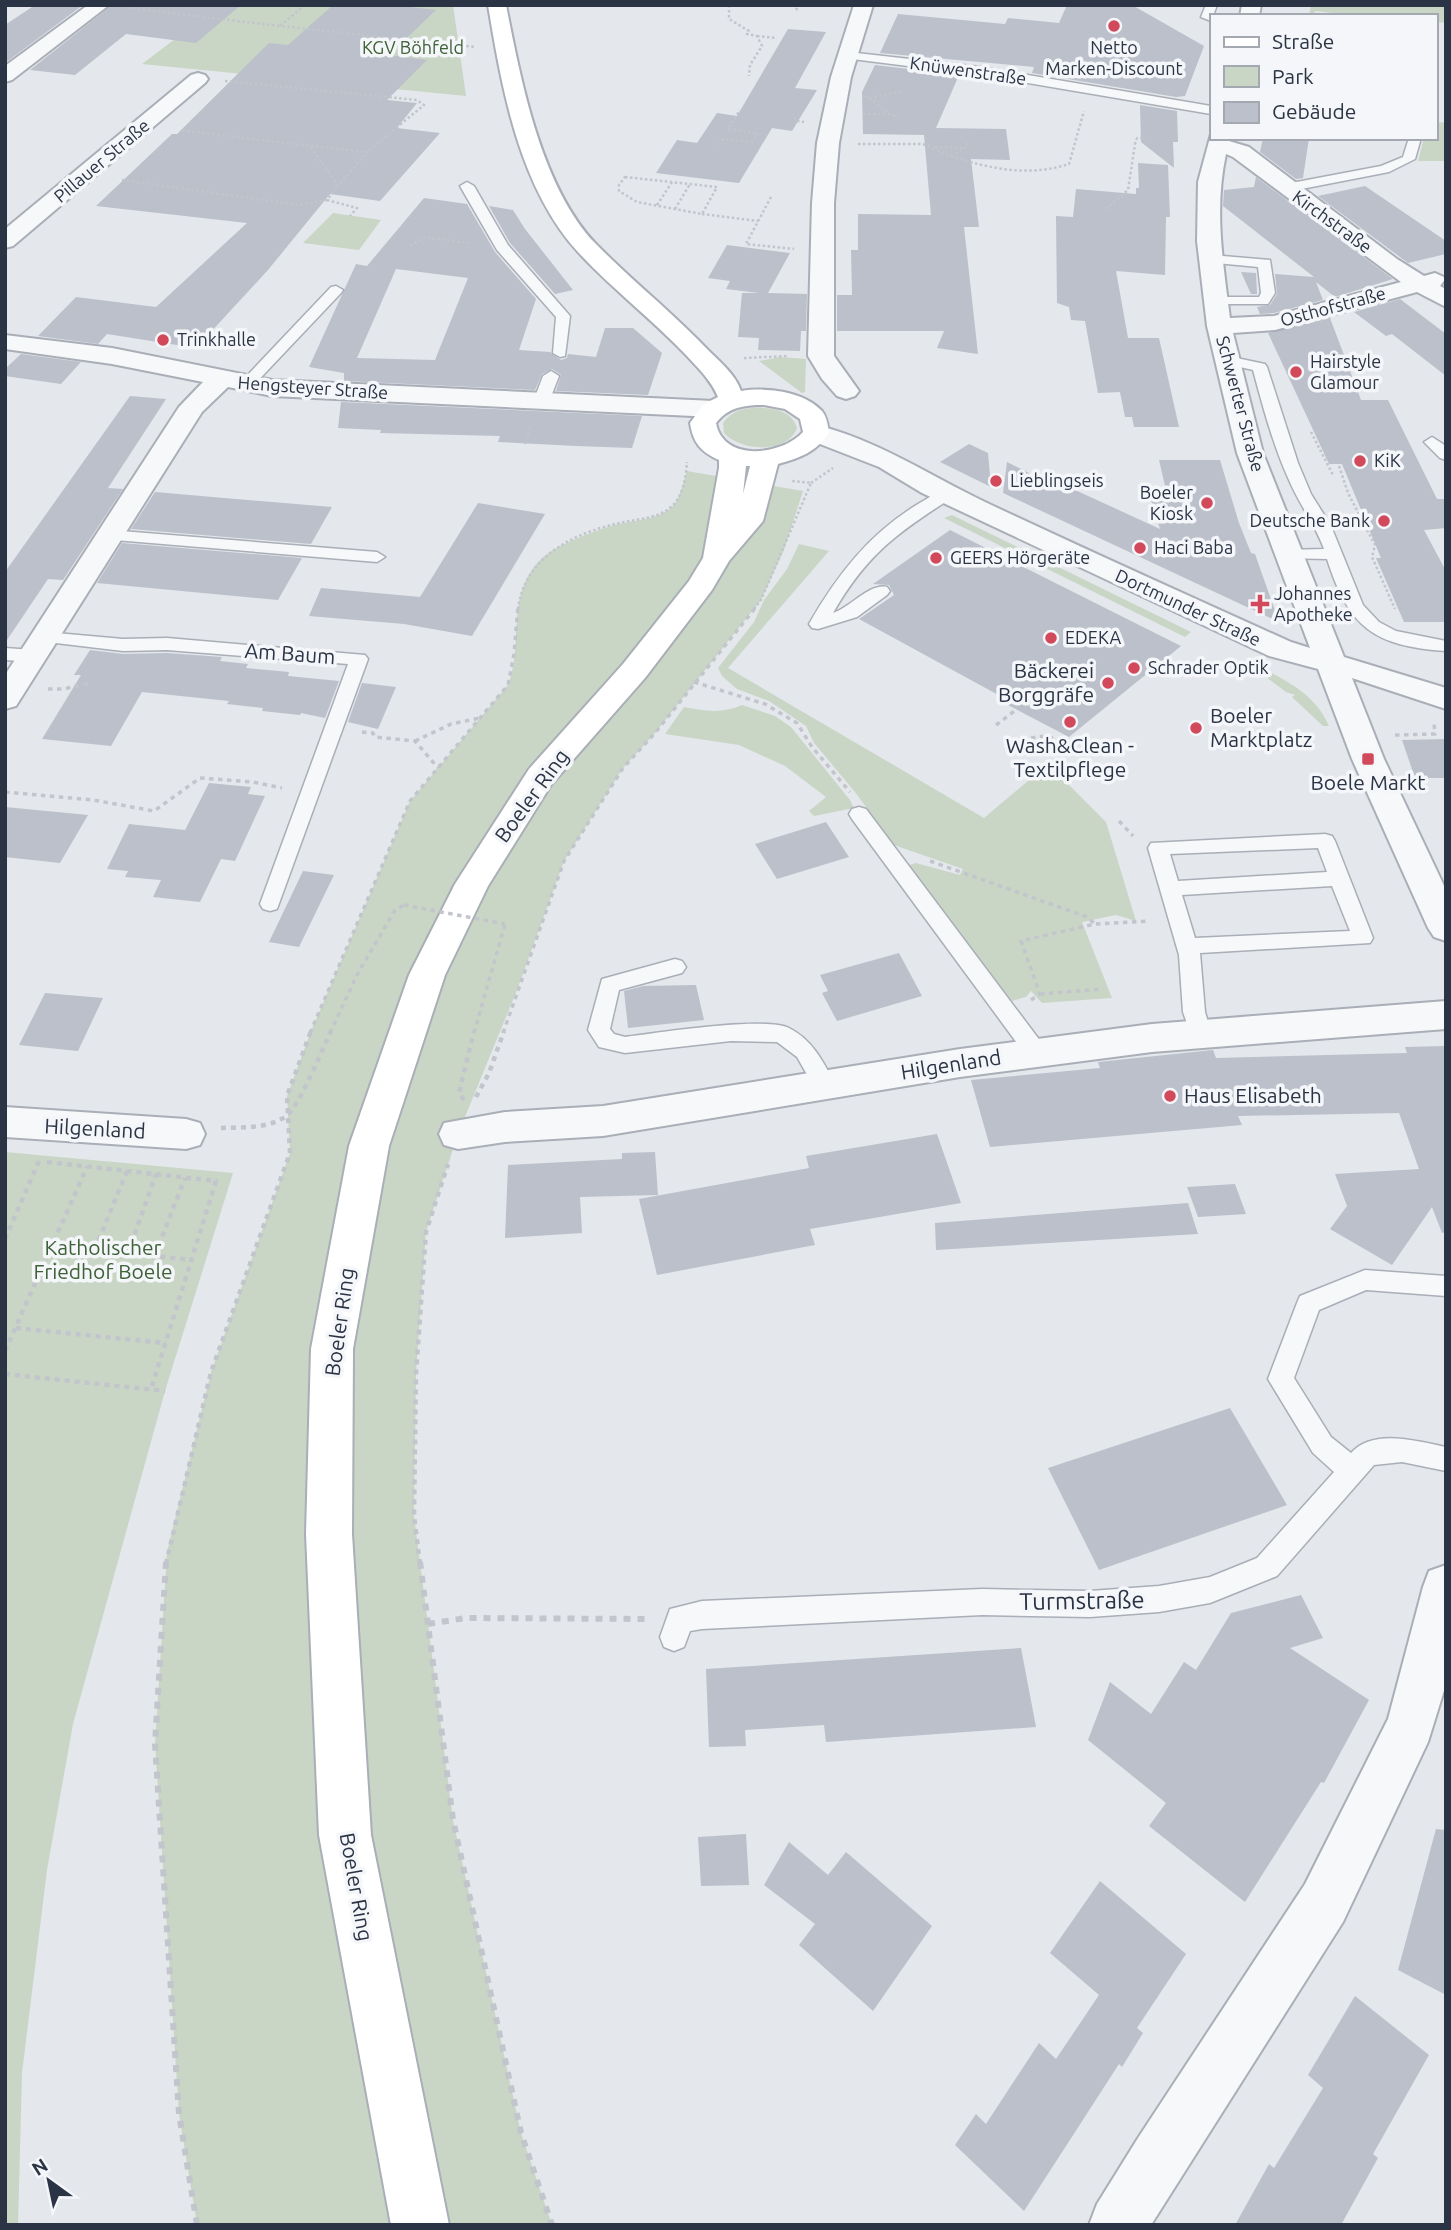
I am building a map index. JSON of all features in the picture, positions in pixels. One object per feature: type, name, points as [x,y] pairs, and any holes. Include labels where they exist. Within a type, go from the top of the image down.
[{"type":"main road","points":[[497,5],[505,49],[538,173],[562,218],[587,248],[669,323],[725,382],[706,413],[707,440],[721,451],[733,466],[764,468],[809,441],[816,423],[806,410],[793,403],[764,397],[706,413]]},
{"type":"main road","points":[[669,323],[706,343],[764,397]]},
{"type":"main road","name":"Boeler Ring","points":[[717,558],[718,538],[733,466]]},
{"type":"main road","name":"Boeler Ring","points":[[420,2225],[345,1835],[329,1534],[332,1349],[369,1146],[427,975],[472,884],[540,777],[634,671],[702,584],[717,558],[750,521],[764,468]]},
{"type":"street","points":[[5,76],[100,5]]},
{"type":"street","points":[[846,391],[831,374],[821,356],[822,252],[828,143],[841,77],[864,5]]},
{"type":"street","name":"Pillauer Straße","points":[[6,240],[86,176],[198,79]]},
{"type":"street","name":"Kirchstraße","points":[[1219,141],[1241,152],[1286,188],[1446,300]]},
{"type":"street","name":"Schwerter Straße","points":[[1219,141],[1209,182],[1208,235],[1217,314],[1245,434],[1368,759],[1446,928]]},
{"type":"street","name":"Osthofstraße","points":[[1217,314],[1275,323],[1446,277]]},
{"type":"street","name":"Hengsteyer Straße","points":[[5,342],[112,356],[233,383],[614,405],[706,413]]},
{"type":"street","points":[[5,699],[28,649],[109,535],[192,407],[233,383]]},
{"type":"street","name":"Hengsteyer Straße","points":[[614,405],[706,413]]},
{"type":"street","name":"Dortmunder Straße","points":[[809,441],[940,490],[1251,637],[1280,649],[1382,677],[1440,708]]},
{"type":"street","name":"Hilgenland","points":[[458,1134],[505,1127],[603,1121],[1036,1052],[1200,1032],[1446,1014]]},
{"type":"street","name":"Hilgenland","points":[[5,1122],[186,1134]]},
{"type":"street","points":[[1118,2225],[1166,2146],[1324,1903],[1411,1725],[1446,1587]]},
{"type":"lane","name":"Knüwenstraße","points":[[848,56],[980,71],[1210,110]]},
{"type":"lane","points":[[1286,188],[1384,169],[1409,159],[1414,140]]},
{"type":"lane","points":[[467,186],[502,247],[538,291],[563,316],[560,353]]},
{"type":"lane","points":[[1211,259],[1265,263],[1268,293],[1263,301],[1217,314]]},
{"type":"lane","points":[[233,383],[336,290]]},
{"type":"lane","points":[[1227,360],[1260,367],[1280,436],[1303,494],[1323,527],[1357,608],[1373,626],[1412,641],[1445,646]]},
{"type":"lane","points":[[541,402],[551,376]]},
{"type":"lane","points":[[1245,434],[1280,436]]},
{"type":"lane","points":[[1432,442],[1446,455]]},
{"type":"lane","points":[[881,591],[851,613],[818,624],[836,592],[866,555],[940,490]]},
{"type":"lane","points":[[109,535],[377,557]]},
{"type":"lane","points":[[1289,554],[1334,554]]},
{"type":"lane","name":"Am Baum","points":[[28,649],[167,644],[359,659],[270,904]]},
{"type":"lane","points":[[859,814],[1036,1052]]},
{"type":"lane","points":[[1187,946],[1363,939],[1325,841],[1158,848],[1187,946],[1194,1012],[1200,1032]]},
{"type":"lane","points":[[1170,888],[1340,878]]},
{"type":"lane","points":[[675,967],[610,985],[599,1030],[607,1041],[625,1045],[731,1033],[781,1034],[806,1051],[825,1086]]},
{"type":"lane","points":[[1352,1471],[1322,1445],[1282,1378],[1309,1303],[1365,1280],[1446,1286]]},
{"type":"lane","name":"Turmstraße","points":[[677,1628],[702,1615],[982,1602],[1090,1604],[1159,1599],[1210,1590],[1267,1567],[1367,1454],[1402,1450],[1446,1459]]},
{"type":"path","points":[[280,26],[304,5]]},
{"type":"path","points":[[729,5],[729,19],[749,31],[747,34],[778,38]]},
{"type":"path","points":[[796,10],[799,5]]},
{"type":"path","points":[[122,7],[416,42],[505,49]]},
{"type":"path","points":[[749,76],[750,65],[762,46],[757,36]]},
{"type":"path","points":[[198,79],[417,100],[424,105],[367,152],[327,200]]},
{"type":"path","points":[[931,147],[976,165],[1013,170],[1045,170],[1069,164],[1090,90]]},
{"type":"path","points":[[869,99],[899,118]]},
{"type":"path","points":[[719,145],[723,139],[753,142],[758,132],[728,129],[740,110]]},
{"type":"path","points":[[834,113],[890,114]]},
{"type":"path","points":[[144,125],[367,152]]},
{"type":"path","points":[[1106,209],[1128,190],[1130,160],[1137,138],[1146,138]]},
{"type":"path","points":[[951,156],[965,148],[968,142]]},
{"type":"path","points":[[828,143],[965,148]]},
{"type":"path","points":[[310,146],[338,186]]},
{"type":"path","points":[[86,176],[299,205],[327,200],[357,208],[350,216]]},
{"type":"path","points":[[702,214],[718,187],[625,177],[621,181],[618,191],[637,202],[702,214],[758,220]]},
{"type":"path","points":[[657,205],[672,182]]},
{"type":"path","points":[[675,209],[690,184]]},
{"type":"path","points":[[771,197],[746,244],[822,252]]},
{"type":"path","points":[[410,246],[425,237],[502,247]]},
{"type":"path","points":[[738,352],[753,365]]},
{"type":"path","points":[[744,358],[821,356]]},
{"type":"path","points":[[197,2225],[179,2114],[155,1744],[166,1557],[211,1372],[290,1153],[287,1096],[311,1031],[410,801],[508,685],[512,674],[517,608],[531,573],[540,560],[567,544],[609,527],[665,511],[676,502],[687,471],[688,433],[671,425],[706,413]]},
{"type":"path","points":[[687,471],[733,466]]},
{"type":"path","points":[[1339,466],[1375,545],[1372,557],[1396,612]]},
{"type":"path","points":[[186,1134],[213,1128],[266,1125],[287,1116],[301,1094],[357,975],[396,910],[404,905],[505,924],[483,995],[459,1093],[470,1109],[489,1073],[564,861],[623,768],[655,733],[761,600],[811,483],[764,468]]},
{"type":"path","points":[[1333,475],[1344,477]]},
{"type":"path","points":[[694,682],[765,704],[797,723],[812,747],[854,797],[859,814]]},
{"type":"path","points":[[1391,734],[1434,734],[1440,708]]},
{"type":"path","points":[[996,725],[1017,709]]},
{"type":"path","points":[[333,731],[373,733],[375,737],[389,740],[415,741],[451,724],[480,718]]},
{"type":"path","points":[[1022,739],[1047,736],[1067,744]]},
{"type":"path","points":[[415,741],[438,768]]},
{"type":"path","points":[[5,792],[93,800],[154,811],[200,778],[253,782],[310,795]]},
{"type":"path","points":[[892,858],[913,856],[934,862],[1087,917],[1095,924]]},
{"type":"path","points":[[1040,994],[1021,942],[1095,924],[1130,924],[1178,917]]},
{"type":"path","points":[[1008,1014],[1040,994],[1103,989]]},
{"type":"path","points":[[458,1134],[426,1232],[416,1374],[414,1516],[453,1820],[521,2133],[552,2225]]},
{"type":"path","points":[[5,1239],[39,1161],[216,1181],[151,1389]]},
{"type":"path","points":[[5,1351],[87,1167]]},
{"type":"path","points":[[127,1171],[95,1250],[191,1260]]},
{"type":"path","points":[[128,1253],[156,1174]]},
{"type":"path","points":[[155,1256],[185,1178]]},
{"type":"path","points":[[16,1328],[166,1343]]},
{"type":"path","points":[[5,1374],[165,1391]]},
{"type":"path","points":[[428,1624],[466,1618],[677,1628]]},
{"type":"green space","name":"KGV Böhfeld","points":[[220,5],[453,5],[466,96],[142,64]]},
{"type":"green space","points":[[1311,5],[1446,5],[1446,23],[1437,22],[1437,14],[1342,14],[1315,11],[1314,14],[1309,14]]},
{"type":"green space","points":[[1446,122],[1446,161],[1418,161],[1423,140],[1437,140],[1437,123]]},
{"type":"green space","points":[[333,213],[381,220],[359,250],[303,243]]},
{"type":"green space","points":[[780,357],[806,359],[805,392],[802,393],[759,361]]},
{"type":"green space","points":[[747,409],[780,411],[792,419],[797,428],[792,437],[784,443],[763,447],[741,444],[724,433],[723,423],[731,415]]},
{"type":"green space","points":[[687,471],[803,491],[784,550],[761,600],[655,733],[623,768],[564,861],[517,990],[458,1134],[426,1232],[416,1374],[414,1516],[453,1820],[521,2133],[552,2225],[197,2225],[179,2114],[155,1744],[167,1552],[211,1372],[290,1153],[287,1096],[311,1031],[410,801],[508,685],[515,655],[518,606],[529,575],[545,555],[573,540],[611,526],[646,519],[671,508],[681,491]]},
{"type":"green space","points":[[952,515],[1191,632],[1185,637],[944,518]]},
{"type":"green space","points":[[799,544],[829,551],[728,668],[984,818],[1054,759],[1078,772],[1067,783],[1106,822],[1136,921],[1116,915],[1082,922],[1112,998],[1042,1003],[1031,991],[1026,997],[1012,1001],[906,866],[916,863],[960,875],[963,869],[894,845],[814,743],[806,726],[769,701],[737,689],[722,676],[718,668],[754,622],[764,600],[787,569]]},
{"type":"green space","points":[[1251,662],[1306,695],[1315,703],[1329,726],[1323,726],[1292,697],[1295,695],[1286,692],[1249,664]]},
{"type":"green space","points":[[742,705],[775,716],[791,727],[854,808],[814,816],[809,811],[826,797],[785,766],[739,745],[665,734],[684,707],[720,711]]},
{"type":"green space","name":"Katholischer Friedhof Boele","points":[[5,1152],[233,1173],[165,1391],[73,1724],[47,1870],[22,2073],[18,2225],[5,2225]]},
{"type":"building","points":[[35,5],[83,5],[5,63],[5,25]]},
{"type":"building","points":[[112,5],[241,5],[196,43],[126,34],[75,75],[30,70]]},
{"type":"building","points":[[333,5],[393,5],[436,10],[389,55],[427,60],[387,100],[417,103],[397,128],[440,133],[380,201],[330,194],[268,270],[196,348],[107,334],[98,344],[38,336],[76,297],[156,307],[247,223],[96,206],[172,134],[177,134],[269,43],[288,45]]},
{"type":"building","points":[[1067,5],[1132,5],[1204,46],[1185,96],[1176,97],[1032,73],[1034,67],[880,53],[898,14],[1005,24],[1008,18],[1059,23]]},
{"type":"building","points":[[788,29],[826,32],[795,88],[817,90],[792,131],[772,128],[739,183],[656,173],[677,140],[697,143],[717,113],[737,116]]},
{"type":"building","points":[[875,65],[959,75],[936,128],[1006,129],[1010,160],[971,159],[979,227],[964,227],[978,354],[937,348],[944,331],[837,331],[837,295],[852,295],[851,250],[858,250],[858,214],[931,215],[924,135],[863,134],[862,92]]},
{"type":"building","points":[[1140,105],[1177,111],[1178,142],[1173,142],[1174,168],[1141,142]]},
{"type":"building","points":[[1263,140],[1309,140],[1303,178],[1296,179],[1260,152]]},
{"type":"building","points":[[1138,163],[1168,165],[1170,217],[1166,217],[1165,275],[1116,271],[1128,338],[1159,338],[1179,427],[1134,427],[1132,417],[1125,417],[1120,392],[1098,393],[1085,321],[1071,320],[1069,307],[1057,303],[1056,216],[1073,217],[1076,189],[1136,194],[1136,188],[1139,188]]},
{"type":"building","points":[[1256,177],[1393,279],[1335,297],[1316,282],[1323,300],[1260,314],[1257,307],[1270,305],[1277,294],[1275,274],[1314,277],[1223,206],[1224,190],[1254,187]]},
{"type":"building","points":[[1365,186],[1446,241],[1446,254],[1408,263],[1318,196]]},
{"type":"building","points":[[424,198],[467,204],[495,252],[536,299],[519,350],[550,352],[561,360],[567,358],[568,354],[596,357],[605,328],[633,328],[662,353],[648,395],[556,391],[561,375],[552,369],[542,374],[535,390],[344,381],[344,373],[309,367],[356,264],[367,266]],"holes":[[[396,269],[468,278],[435,360],[357,358]]]},
{"type":"building","points":[[489,206],[513,210],[573,290],[555,294],[510,243]]},
{"type":"building","points":[[727,245],[790,253],[768,293],[807,294],[806,331],[801,331],[800,351],[758,350],[759,338],[738,337],[742,293],[759,293],[726,289],[730,281],[708,278]]},
{"type":"building","points":[[1241,272],[1256,273],[1257,294],[1251,294]]},
{"type":"building","points":[[1400,299],[1446,334],[1446,376],[1392,334],[1386,336],[1354,312]]},
{"type":"building","points":[[1330,318],[1361,400],[1388,400],[1437,499],[1446,499],[1446,528],[1424,530],[1446,571],[1446,622],[1404,622],[1376,558],[1381,558],[1342,464],[1329,464],[1268,333]]},
{"type":"building","points":[[21,354],[81,362],[61,384],[5,376],[5,369]]},
{"type":"building","points":[[130,396],[166,399],[108,488],[123,489],[63,580],[48,579],[5,643],[5,572]]},
{"type":"building","points":[[341,402],[642,416],[632,448],[576,446],[498,442],[500,436],[380,433],[381,430],[338,428]]},
{"type":"building","points":[[969,444],[988,453],[991,487],[940,462]]},
{"type":"building","points":[[1159,460],[1220,460],[1239,523],[1251,553],[1255,554],[1279,622],[1003,493],[1007,462],[1045,481],[1049,478],[1160,529],[1148,490],[1166,490]]},
{"type":"building","points":[[155,492],[332,507],[311,544],[131,529]]},
{"type":"building","points":[[478,503],[545,514],[472,636],[404,624],[309,616],[321,588],[420,597]]},
{"type":"building","points":[[950,530],[1181,646],[1069,737],[1008,705],[1013,703],[859,619],[894,595],[889,585],[873,584]]},
{"type":"building","points":[[122,543],[302,558],[278,600],[97,583]]},
{"type":"building","points":[[90,650],[123,654],[167,653],[222,657],[220,661],[248,664],[246,668],[289,672],[288,676],[339,681],[325,718],[301,713],[262,711],[263,708],[227,704],[229,701],[142,692],[111,746],[42,739],[81,675],[74,675]]},
{"type":"building","points":[[362,683],[396,687],[378,729],[348,722]]},
{"type":"building","points":[[1446,739],[1446,778],[1415,778],[1402,740]]},
{"type":"building","points":[[209,783],[251,787],[248,794],[265,796],[235,861],[221,859],[200,902],[153,897],[161,880],[125,877],[128,871],[107,869],[129,824],[185,830]]},
{"type":"building","points":[[5,807],[88,815],[60,863],[5,857]]},
{"type":"building","points":[[826,822],[849,857],[777,879],[755,844]]},
{"type":"building","points":[[303,871],[334,875],[299,947],[269,942]]},
{"type":"building","points":[[899,953],[922,996],[837,1021],[822,993],[828,991],[820,975]]},
{"type":"building","points":[[696,985],[704,1020],[628,1028],[624,991],[643,986]]},
{"type":"building","points":[[45,993],[103,998],[78,1051],[19,1045]]},
{"type":"building","points":[[1446,1046],[1446,1232],[1442,1233],[1432,1207],[1392,1265],[1330,1229],[1347,1206],[1335,1174],[1419,1169],[1399,1113],[1238,1116],[1242,1125],[990,1147],[971,1080],[1100,1068],[1098,1062],[1213,1050],[1216,1058],[1407,1053],[1405,1047]]},
{"type":"building","points":[[937,1134],[961,1203],[810,1229],[815,1245],[657,1275],[639,1199],[809,1168],[806,1156]]},
{"type":"building","points":[[655,1152],[658,1195],[580,1197],[582,1233],[505,1238],[508,1165],[622,1159],[622,1153]]},
{"type":"building","points":[[1235,1184],[1246,1214],[1198,1217],[1187,1187]]},
{"type":"building","points":[[1188,1203],[1198,1234],[936,1250],[935,1223]]},
{"type":"building","points":[[1230,1408],[1287,1505],[1099,1570],[1048,1468]]},
{"type":"building","points":[[1301,1595],[1323,1638],[1290,1648],[1369,1700],[1324,1783],[1321,1782],[1245,1902],[1149,1826],[1166,1803],[1088,1740],[1110,1682],[1151,1714],[1184,1662],[1196,1670],[1231,1613]]},
{"type":"building","points":[[1021,1648],[1036,1727],[826,1742],[824,1725],[745,1730],[746,1746],[709,1747],[706,1669]]},
{"type":"building","points":[[1436,1829],[1446,1830],[1446,1995],[1398,1970]]},
{"type":"building","points":[[746,1834],[749,1885],[701,1886],[698,1837]]},
{"type":"building","points":[[789,1842],[828,1875],[846,1852],[932,1926],[873,2011],[799,1945],[815,1924],[764,1885]]},
{"type":"building","points":[[1100,1881],[1186,1954],[1137,2028],[1143,2033],[1122,2067],[1119,2064],[1024,2211],[955,2145],[976,2114],[986,2124],[1039,2043],[1056,2059],[1099,1995],[1050,1953]]},
{"type":"building","points":[[1355,1996],[1429,2055],[1373,2154],[1378,2158],[1341,2225],[1235,2225],[1269,2164],[1274,2168],[1323,2088],[1308,2075]]},
{"type":"place","name":"Netto Marken-Discount","points":[[1114,26]]},
{"type":"place","name":"Trinkhalle","points":[[163,340]]},
{"type":"place","name":"Hairstyle Glamour","points":[[1296,372]]},
{"type":"place","name":"KiK","points":[[1360,461]]},
{"type":"place","name":"Lieblingseis","points":[[996,481]]},
{"type":"place","name":"Boeler Kiosk","points":[[1207,503]]},
{"type":"place","name":"Deutsche Bank","points":[[1384,521]]},
{"type":"place","name":"Haci Baba","points":[[1140,548]]},
{"type":"place","name":"GEERS Hörgeräte","points":[[936,558]]},
{"type":"place","name":"Johannes Apotheke","points":[[1260,604]]},
{"type":"place","name":"EDEKA","points":[[1051,638]]},
{"type":"place","name":"Schrader Optik","points":[[1134,668]]},
{"type":"place","name":"Bäckerei Borggräfe","points":[[1108,683]]},
{"type":"place","name":"Wash&Clean - Textilpflege","points":[[1070,722]]},
{"type":"place","name":"Boeler Marktplatz","points":[[1196,728]]},
{"type":"place","name":"Boele Markt","points":[[1368,759]]},
{"type":"place","name":"Haus Elisabeth","points":[[1170,1096]]}]
